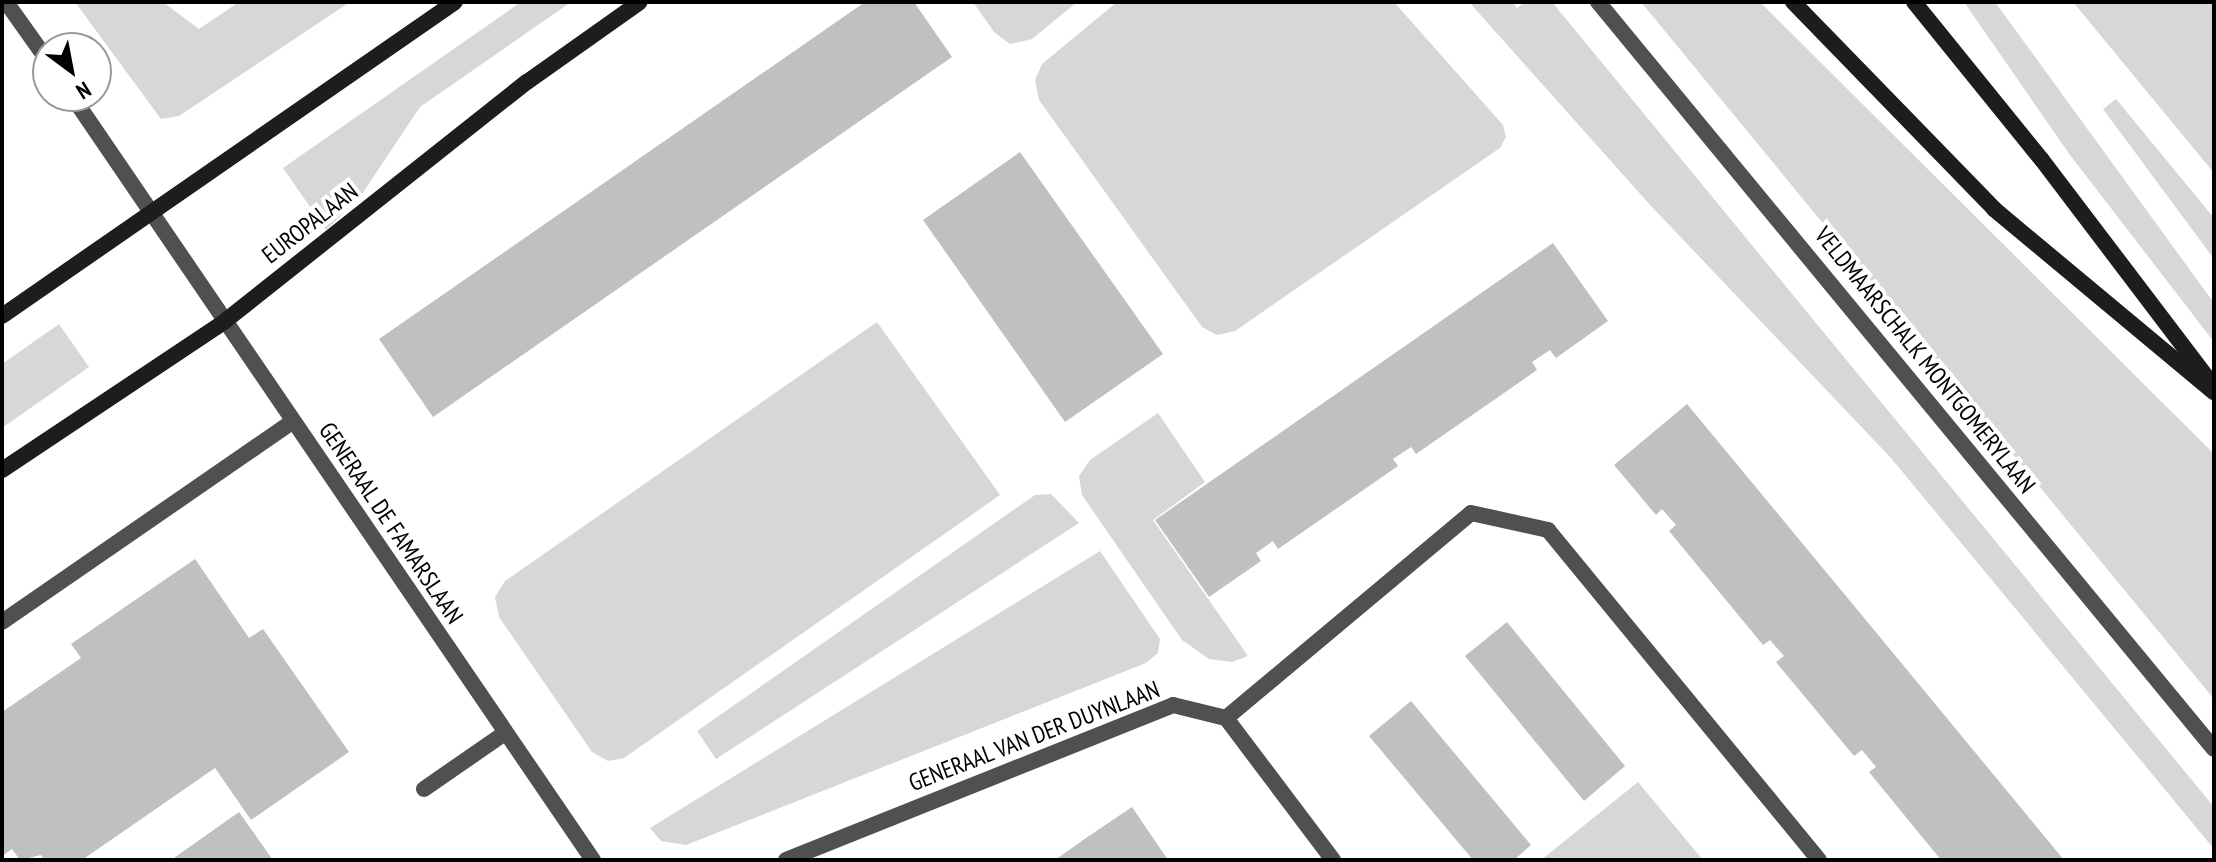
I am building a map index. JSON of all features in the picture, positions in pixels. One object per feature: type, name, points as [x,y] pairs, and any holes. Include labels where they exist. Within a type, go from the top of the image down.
[{"type":"main road","points":[[2,316],[455,2]]},
{"type":"main road","name":"EUROPALAAN","points":[[2,470],[225,321],[527,82],[640,2]]},
{"type":"main road","points":[[1793,2],[1994,209],[2214,390]]},
{"type":"main road","points":[[1914,2],[2042,160],[2214,390]]},
{"type":"street","points":[[6,2],[32,39]]},
{"type":"street","name":"VELDMAARSCHALK MONTGOMERYLAAN","points":[[1598,2],[2214,749]]},
{"type":"street","name":"GENERAAL DE FAMARSLAAN","points":[[83,112],[593,860]]},
{"type":"street","points":[[2,622],[292,422]]},
{"type":"street","points":[[1333,860],[1226,718],[1471,513],[1548,530],[1819,860]]},
{"type":"street","name":"GENERAAL VAN DER DUYNLAAN","points":[[786,860],[1173,705],[1226,718]]},
{"type":"street","points":[[424,789],[505,733]]},
{"type":"shaded area","points":[[75,2],[163,2],[199,29],[239,2],[350,2],[179,116],[161,119],[112,52],[112,32],[97,32]]},
{"type":"shaded area","points":[[521,2],[571,2],[420,107],[360,197],[326,230],[283,168]]},
{"type":"shaded area","points":[[973,2],[1077,2],[1032,39],[1010,44],[994,32]]},
{"type":"shaded area","points":[[1117,2],[1394,2],[1503,125],[1506,137],[1500,148],[1235,331],[1217,335],[1202,327],[1039,100],[1035,80],[1042,64]]},
{"type":"shaded area","points":[[1469,2],[1512,2],[1517,8],[1525,2],[1552,2],[2214,807],[2214,849],[1891,458],[1651,206]]},
{"type":"shaded area","points":[[1641,2],[1760,2],[2214,454],[2214,699]]},
{"type":"shaded area","points":[[1964,2],[1995,2],[2214,303],[2214,342],[2070,155]]},
{"type":"shaded area","points":[[2073,2],[2214,2],[2214,173]]},
{"type":"shaded area","points":[[2116,99],[2214,218],[2214,259],[2103,109]]},
{"type":"shaded area","points":[[877,322],[1000,495],[624,758],[608,761],[592,752],[499,617],[495,597],[505,581]]},
{"type":"shaded area","points":[[59,324],[89,367],[2,428],[2,364]]},
{"type":"shaded area","points":[[1158,413],[1205,482],[1153,520],[1248,656],[1232,662],[1209,659],[1182,640],[1082,495],[1079,476],[1090,460]]},
{"type":"shaded area","points":[[1051,494],[1079,523],[716,759],[697,731],[1035,495]]},
{"type":"shaded area","points":[[1100,551],[1160,639],[1158,653],[1146,663],[686,845],[661,841],[650,828]]},
{"type":"shaded area","points":[[1638,782],[1703,860],[1541,860]]},
{"type":"building","points":[[865,2],[914,2],[952,57],[433,417],[379,339]]},
{"type":"building","points":[[1020,152],[1163,354],[1065,422],[923,220]]},
{"type":"building","points":[[1553,243],[1608,321],[1556,358],[1550,350],[1532,362],[1537,370],[1416,454],[1411,447],[1393,459],[1398,466],[1278,549],[1273,541],[1256,553],[1261,561],[1209,597],[1155,520]]},
{"type":"building","points":[[1687,404],[2064,860],[1941,860],[1869,772],[1876,767],[1862,750],[1854,756],[1776,662],[1784,656],[1770,640],[1763,645],[1669,531],[1676,525],[1662,509],[1656,515],[1614,465]]},
{"type":"building","points":[[195,559],[249,638],[263,629],[349,752],[251,820],[215,768],[82,860],[44,860],[41,855],[20,860],[12,849],[2,856],[2,712],[81,658],[71,644]]},
{"type":"building","points":[[1507,622],[1625,766],[1584,801],[1465,656]]},
{"type":"building","points":[[1411,701],[1531,845],[1514,860],[1473,860],[1369,736]]},
{"type":"building","points":[[1132,807],[1168,860],[1055,860],[1086,838]]},
{"type":"building","points":[[239,812],[273,860],[171,860]]}]
